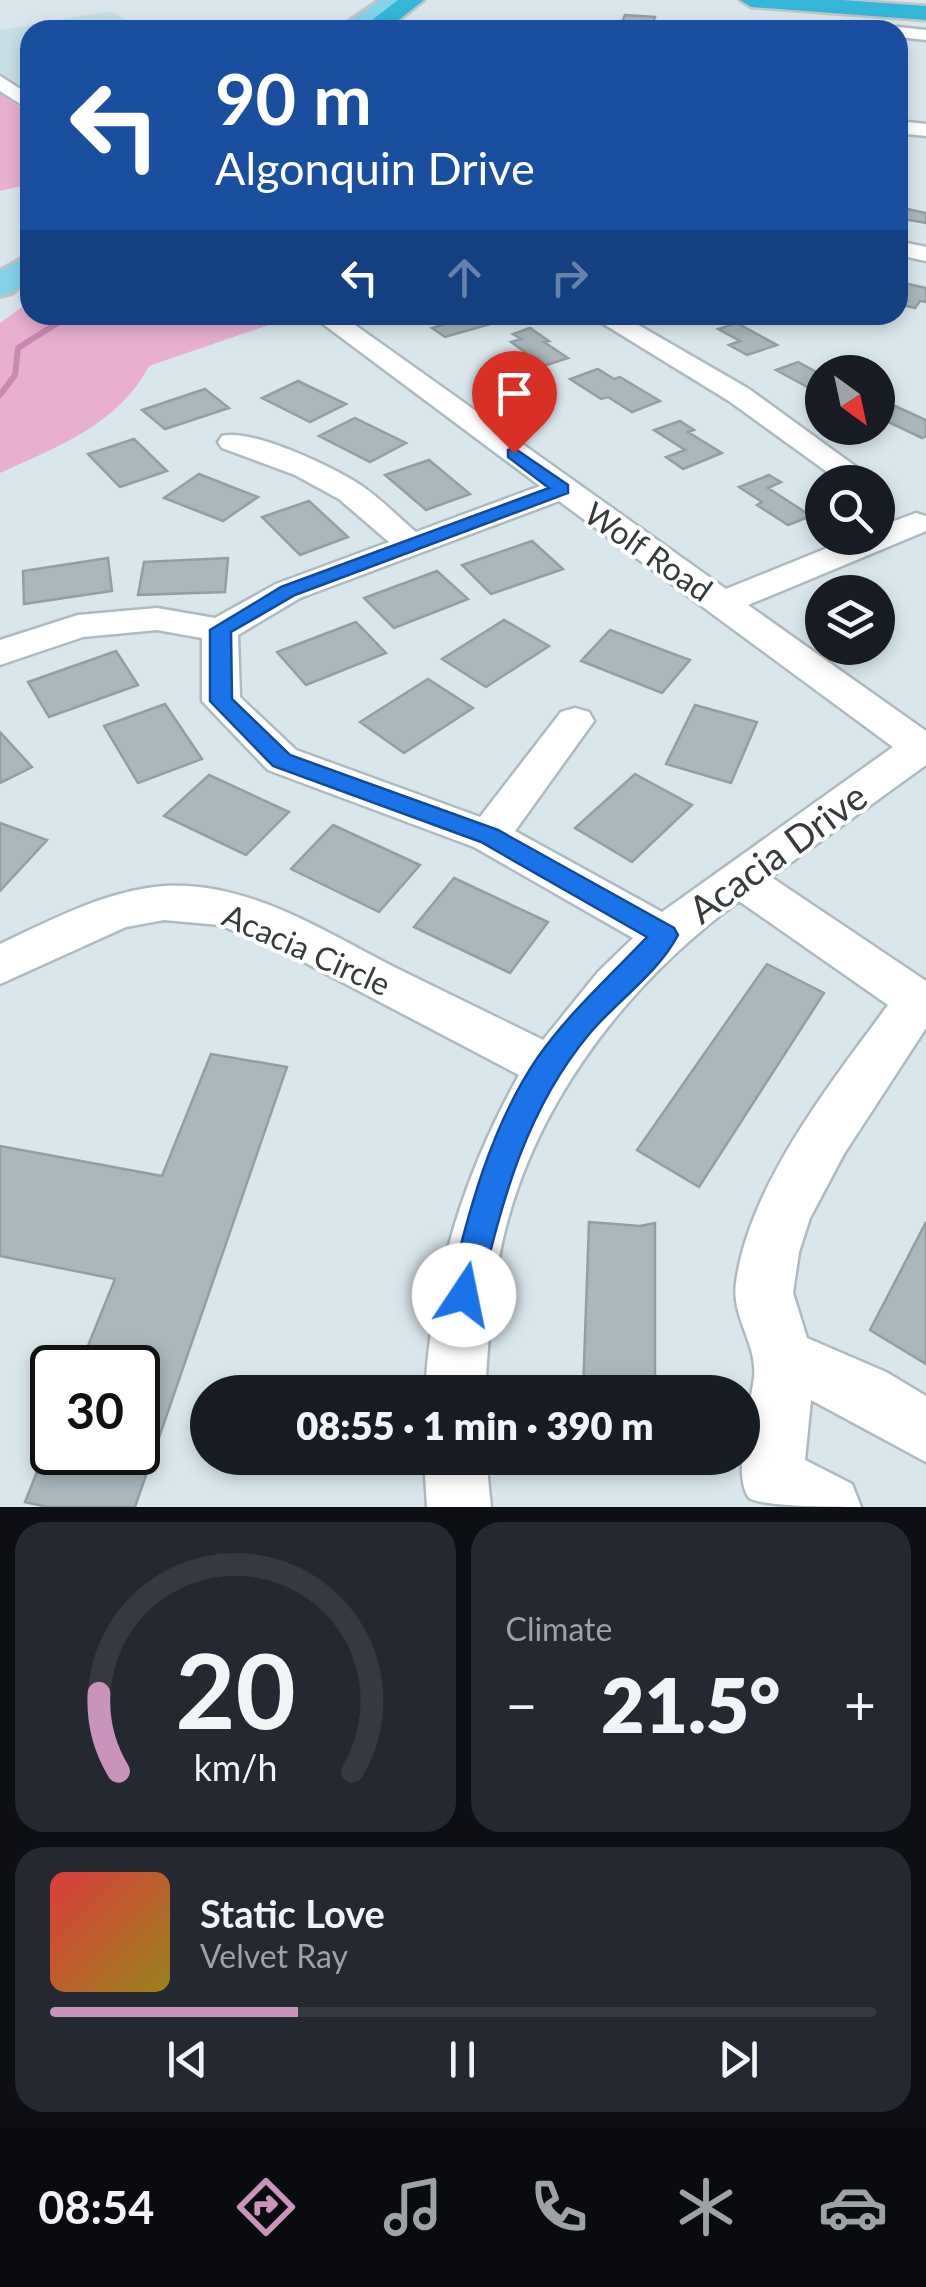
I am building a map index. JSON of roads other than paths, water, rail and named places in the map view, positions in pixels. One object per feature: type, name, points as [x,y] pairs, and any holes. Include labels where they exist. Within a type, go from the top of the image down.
[{"type":"highway","points":[[382,20],[410,0]]},
{"type":"highway","points":[[751,0],[920,4]]},
{"type":"main road","points":[[363,20],[394,0]]},
{"type":"street","name":"Wolf Road","points":[[338,325],[923,749]]},
{"type":"street","points":[[619,325],[739,394],[837,465]]},
{"type":"street","points":[[233,442],[306,468],[350,492],[413,546]]},
{"type":"street","points":[[0,654],[78,626],[157,619],[220,630],[288,591],[562,489]]},
{"type":"street","points":[[895,506],[921,523]]},
{"type":"street","points":[[722,603],[921,523]]},
{"type":"street","points":[[220,630],[221,701],[282,760],[490,836],[665,935]]},
{"type":"street","points":[[490,836],[574,721]]},
{"type":"street","name":"Acacia Drive","points":[[455,1375],[459,1326],[478,1229],[522,1113],[548,1066],[580,1025],[665,935],[923,749]]},
{"type":"street","points":[[739,878],[922,1004],[858,1087],[784,1214],[763,1288],[786,1359],[772,1476],[828,1507]]},
{"type":"street","name":"Acacia Circle","points":[[0,965],[110,915],[135,908],[163,903],[214,906],[282,931],[548,1066]]},
{"type":"street","points":[[786,1359],[865,1393],[926,1431]]},
{"type":"street","points":[[457,1475],[460,1507]]},
{"type":"waterway","points":[[0,395],[15,375],[18,348],[54,325]]}]
